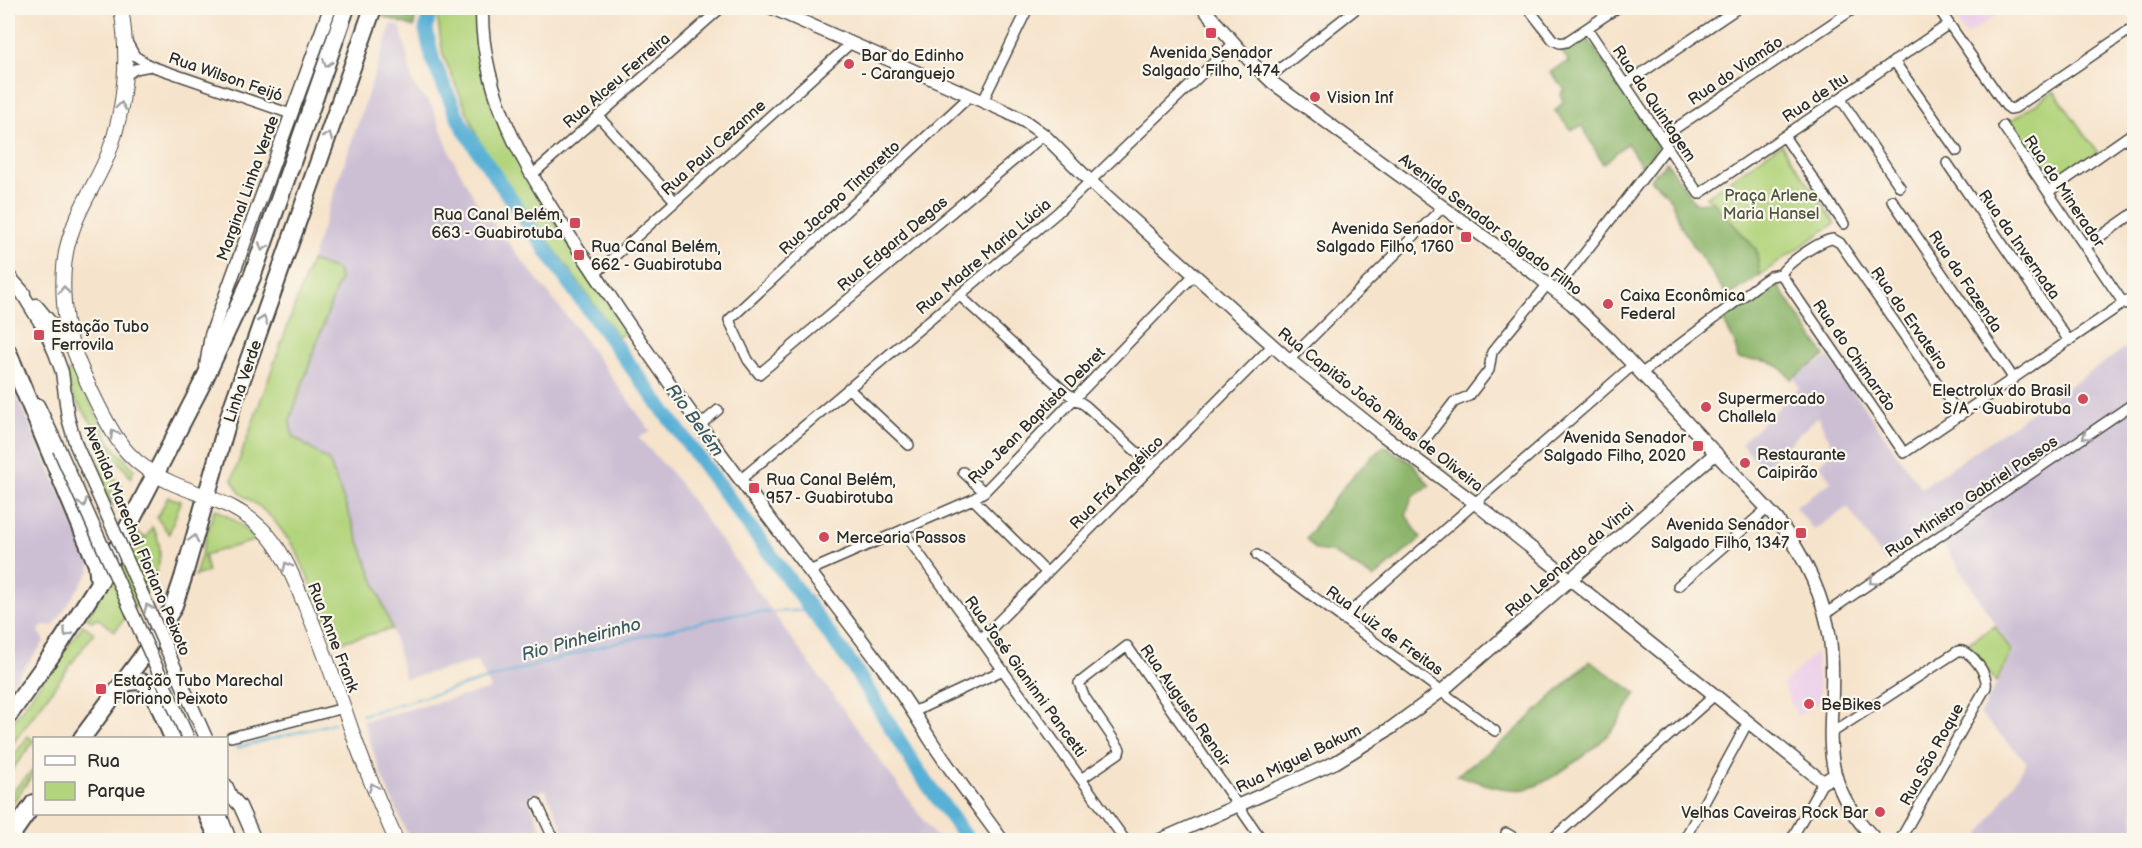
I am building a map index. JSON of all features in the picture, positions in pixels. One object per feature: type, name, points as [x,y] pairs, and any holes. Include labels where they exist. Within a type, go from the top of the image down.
[{"type":"highway","name":"Linha Verde","points":[[8,716],[61,642],[99,583],[238,310],[252,277],[346,8]]},
{"type":"highway","name":"Linha Verde","points":[[83,737],[140,660],[172,608],[183,578],[198,492],[239,388],[373,8]]},
{"type":"highway","points":[[8,352],[97,565],[99,583]]},
{"type":"highway","points":[[123,684],[132,681],[148,684],[173,737]]},
{"type":"highway","points":[[8,840],[33,804]]},
{"type":"highway","points":[[212,816],[219,840]]},
{"type":"main road","name":"Rua Anne Frank","points":[[122,8],[125,76],[119,117],[109,153],[96,184],[72,228],[67,248],[63,298],[72,348],[107,420],[119,441],[135,460],[156,474],[223,501],[241,511],[263,530],[279,550],[316,630],[371,783],[396,840]]},
{"type":"street","name":"Marginal Linha Verde","points":[[203,382],[211,335],[330,8]]},
{"type":"street","points":[[482,8],[483,38],[490,75],[512,135],[532,175],[595,274],[699,426],[882,666],[1002,840]]},
{"type":"street","name":"Rua Alceu Ferreira","points":[[532,175],[721,8]]},
{"type":"street","name":"Rua Capitão João Ribas de Oliveira","points":[[772,8],[1026,122],[1044,135],[1090,181],[1272,346],[1384,436],[1475,503],[1823,782]]},
{"type":"street","points":[[983,102],[1028,8]]},
{"type":"street","name":"Avenida Senador Salgado Filho","points":[[1203,8],[1268,78],[1552,287],[1594,324],[1768,508],[1802,557],[1825,614],[1831,652],[1830,734],[1835,775],[1851,811],[1876,840]]},
{"type":"street","points":[[1268,78],[1357,8]]},
{"type":"street","points":[[1528,8],[1553,40],[1560,43],[1566,42],[1617,8]]},
{"type":"street","points":[[1625,84],[1738,8]]},
{"type":"street","name":"Rua do Viamão","points":[[1424,441],[1454,402],[1469,396],[1489,370],[1492,351],[1552,287],[1664,142],[1855,8]]},
{"type":"street","points":[[1938,8],[2010,109],[2015,108],[2134,27]]},
{"type":"street","name":"Rua de Itu","points":[[1699,195],[1949,24]]},
{"type":"street","name":"Rua da Quintagem","points":[[1587,28],[1699,195]]},
{"type":"street","name":"Rua Wilson Feijó","points":[[125,38],[135,56],[151,66],[291,114]]},
{"type":"street","name":"Rua Paul Cezanne","points":[[595,274],[851,43]]},
{"type":"street","name":"Rua Madre Maria Lúcia","points":[[740,480],[1057,213],[1234,43]]},
{"type":"street","points":[[1894,61],[1957,151]]},
{"type":"street","name":"Rua Wilson Feijó","points":[[125,76],[135,69],[151,66]]},
{"type":"street","name":"Rua Jacopo Tintoretto","points":[[759,374],[748,360],[729,320],[970,96]]},
{"type":"street","points":[[1840,98],[1900,187]]},
{"type":"street","points":[[598,116],[675,201]]},
{"type":"street","name":"Rua do Minerador","points":[[2002,126],[2124,304]]},
{"type":"street","points":[[2048,192],[2134,132]]},
{"type":"street","name":"Rua Edgard Degas","points":[[759,374],[1044,135]]},
{"type":"street","points":[[1784,136],[1844,224]]},
{"type":"street","name":"Rua da Invernada","points":[[1947,164],[2069,341]]},
{"type":"street","name":"Rua da Fazenda","points":[[1892,200],[2014,379]]},
{"type":"street","points":[[1289,360],[1443,207]]},
{"type":"street","points":[[2085,247],[2134,213]]},
{"type":"street","name":"Rua do Ervateiro","points":[[1781,274],[1786,267],[1824,241],[1833,239],[1840,243],[1960,416]]},
{"type":"street","points":[[1342,619],[1475,503],[1637,369],[1762,282],[1781,274]]},
{"type":"street","name":"Rua do Chimarrão","points":[[1781,274],[1904,453],[1960,416]]},
{"type":"street","name":"Avenida Marechal Floriano Peixoto","points":[[8,275],[72,348]]},
{"type":"street","name":"Rua Jean Baptista Debret","points":[[809,571],[973,500],[984,492],[1194,275]]},
{"type":"street","name":"Avenida Marechal Floriano Peixoto","points":[[19,288],[55,353],[62,372],[68,418],[76,445],[206,737]]},
{"type":"street","points":[[959,295],[1152,466]]},
{"type":"street","points":[[1960,416],[2134,296]]},
{"type":"street","name":"Rua Frá Angélico","points":[[981,639],[1272,346]]},
{"type":"street","name":"Avenida Marechal Floriano Peixoto","points":[[8,348],[59,449],[188,737]]},
{"type":"street","points":[[848,388],[909,445]]},
{"type":"street","name":"Rua Ministro Gabriel Passos","points":[[1825,614],[2134,403]]},
{"type":"street","points":[[699,426],[718,410]]},
{"type":"street","name":"Rua Leonardo da Vinci","points":[[1443,690],[1716,453]]},
{"type":"street","points":[[963,472],[984,492]]},
{"type":"street","points":[[973,500],[1047,573]]},
{"type":"street","points":[[1678,586],[1768,508]]},
{"type":"street","name":"Rua José Gianinni Pancetti","points":[[902,530],[1125,840]]},
{"type":"street","name":"Rua Luiz de Freitas","points":[[1257,555],[1342,619],[1443,690],[1495,731]]},
{"type":"street","name":"Rua Augusto Renoir","points":[[1081,779],[1119,753],[1120,749],[1084,696],[1079,683],[1127,646],[1262,840]]},
{"type":"street","name":"Rua São Roque","points":[[1830,734],[1958,651],[1968,652],[1987,681],[1900,840]]},
{"type":"street","points":[[913,712],[1003,670]]},
{"type":"street","name":"Rua Miguel Bakum","points":[[1160,840],[1354,752],[1443,690]]},
{"type":"street","points":[[1551,840],[1715,696]]},
{"type":"street","points":[[231,737],[344,708]]},
{"type":"street","points":[[1684,840],[1749,722]]},
{"type":"street","points":[[1791,840],[1823,782],[1835,775]]},
{"type":"street","points":[[228,789],[240,806],[255,840]]},
{"type":"street","points":[[537,803],[554,840]]},
{"type":"street","points":[[212,816],[230,840]]},
{"type":"street","points":[[1506,833],[1518,840]]},
{"type":"shaded area","points":[[1947,8],[2008,8],[1966,35]]},
{"type":"shaded area","points":[[392,23],[401,27],[413,85],[432,106],[452,157],[478,205],[576,328],[651,432],[638,437],[671,472],[938,840],[568,840],[545,789],[528,797],[546,840],[410,840],[381,774],[363,721],[491,689],[478,661],[405,679],[392,629],[329,461],[294,437],[290,420],[337,270],[311,261]]},
{"type":"shaded area","points":[[2134,342],[2134,840],[1977,840],[2027,762],[1980,714],[2014,652],[1934,530],[1884,560],[1848,507],[1814,530],[1795,507],[1831,482],[1820,464],[1834,449],[1818,417],[1763,468],[1741,443],[1799,388],[1794,377],[1829,357],[1921,488]]},
{"type":"shaded area","points":[[8,376],[90,559],[90,571],[53,626],[44,625],[39,630],[44,642],[8,689]]},
{"type":"shaded area","points":[[1816,654],[1820,701],[1797,717],[1783,684]]},
{"type":"green space","points":[[385,8],[416,8],[414,27],[382,16]]},
{"type":"green space","points":[[436,8],[477,8],[477,35],[489,98],[505,136],[530,183],[626,332],[618,337],[484,152],[443,55]]},
{"type":"green space","points":[[1586,36],[1659,145],[1642,167],[1627,143],[1603,164],[1582,126],[1571,130],[1555,111],[1563,102],[1561,94],[1565,90],[1550,72],[1569,61],[1561,51]]},
{"type":"green space","points":[[2054,91],[2098,153],[2052,185],[2008,123]]},
{"type":"green space","name":"Praça Arlene Maria Hansel","points":[[1781,144],[1835,223],[1760,275],[1756,249],[1706,197]]},
{"type":"green space","points":[[1667,162],[1695,203],[1713,202],[1756,249],[1760,275],[1728,297],[1681,227],[1667,194],[1650,179]]},
{"type":"green space","points":[[311,261],[337,270],[340,278],[290,420],[291,429],[294,437],[329,461],[392,629],[336,643],[296,550],[274,520],[240,493],[232,480]]},
{"type":"green space","points":[[1776,282],[1825,356],[1791,379],[1780,367],[1768,361],[1738,359],[1735,343],[1723,320]]},
{"type":"green space","points":[[74,370],[111,444],[134,469],[131,478],[72,395],[66,373]]},
{"type":"green space","points":[[82,437],[124,490],[113,507]]},
{"type":"green space","points":[[1384,446],[1413,464],[1430,486],[1412,497],[1406,515],[1421,538],[1374,578],[1332,552],[1316,550],[1306,539],[1342,489]]},
{"type":"green space","points":[[168,497],[181,501],[169,534],[157,518]]},
{"type":"green space","points":[[216,509],[237,522],[257,540],[204,555],[208,572],[195,576],[214,510]]},
{"type":"green space","points":[[152,527],[158,541],[160,555],[157,569],[143,595],[115,631],[97,618],[92,621],[87,618],[135,532],[146,538]]},
{"type":"green space","points":[[83,625],[94,633],[8,750],[8,728]]},
{"type":"green space","points":[[1995,626],[2012,652],[1996,682],[1967,644]]},
{"type":"green space","points":[[1590,661],[1636,693],[1614,728],[1597,744],[1558,773],[1533,787],[1524,789],[1499,787],[1457,775],[1511,735]]},
{"type":"green space","points":[[28,736],[33,740],[8,775],[8,764]]},
{"type":"green space","points":[[33,770],[33,774],[11,805],[8,803],[8,796]]},
{"type":"waterway","name":"Rio Belém","points":[[430,8],[426,30],[433,61],[460,122],[478,151],[569,283],[853,666],[918,771],[968,840]]},
{"type":"waterway","name":"Rio Pinheirinho","points":[[362,715],[609,644],[734,614],[810,610]]},
{"type":"waterway","name":"Rio Pinheirinho","points":[[236,748],[334,723]]},
{"type":"place","name":"Avenida Senador Salgado Filho, 1474","points":[[1211,33]]},
{"type":"place","name":"Bar do Edinho - Caranguejo","points":[[849,64]]},
{"type":"place","name":"Vision Inf","points":[[1315,97]]},
{"type":"place","name":"Rua Canal Belém, 663 - Guabirotuba","points":[[575,223]]},
{"type":"place","name":"Avenida Senador Salgado Filho, 1760","points":[[1466,237]]},
{"type":"place","name":"Rua Canal Belém, 662 - Guabirotuba","points":[[579,255]]},
{"type":"place","name":"Caixa Econômica Federal","points":[[1608,304]]},
{"type":"place","name":"Estação Tubo Ferrovila","points":[[39,335]]},
{"type":"place","name":"Electrolux do Brasil S/A - Guabirotuba","points":[[2083,399]]},
{"type":"place","name":"Supermercado Challela","points":[[1706,407]]},
{"type":"place","name":"Avenida Senador Salgado Filho, 2020","points":[[1698,446]]},
{"type":"place","name":"Restaurante Caipirão","points":[[1745,463]]},
{"type":"place","name":"Rua Canal Belém, 957 - Guabirotuba","points":[[754,488]]},
{"type":"place","name":"Avenida Senador Salgado Filho, 1347","points":[[1801,533]]},
{"type":"place","name":"Mercearia Passos","points":[[824,537]]},
{"type":"place","name":"Estação Tubo Marechal Floriano Peixoto","points":[[101,689]]},
{"type":"place","name":"BeBikes","points":[[1809,704]]},
{"type":"place","name":"Velhas Caveiras Rock Bar","points":[[1880,812]]}]
